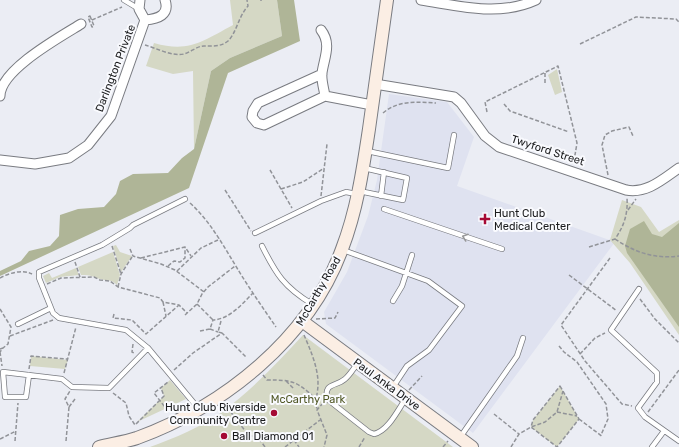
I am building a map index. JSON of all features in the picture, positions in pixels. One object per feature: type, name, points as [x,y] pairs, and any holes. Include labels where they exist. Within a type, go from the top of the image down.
[{"type":"street","name":"Darlington Private","points":[[146,20],[155,19],[163,15],[166,9],[165,0]]},
{"type":"street","name":"McCarthy Road","points":[[99,447],[135,438],[175,422],[199,410],[257,367],[302,321],[313,304],[342,250],[358,192],[388,0]]},
{"type":"street","points":[[421,0],[466,3],[490,10],[500,10],[536,0]]},
{"type":"street","name":"Darlington Private","points":[[0,160],[35,164],[69,158],[88,145],[111,116],[146,20],[140,4]]},
{"type":"street","points":[[0,96],[0,91],[9,75],[54,40],[81,24]]},
{"type":"street","points":[[321,30],[325,36],[327,56],[322,74],[325,96]]},
{"type":"street","points":[[322,74],[258,103],[252,116],[257,123],[264,125],[325,96],[372,105]]},
{"type":"street","name":"Twyford Street","points":[[375,84],[454,97],[461,103],[485,136],[500,147],[626,190],[639,191],[649,188],[679,168]]},
{"type":"street","name":"Paul Anka Drive","points":[[302,321],[392,388],[408,394],[472,447]]},
{"type":"lane","points":[[126,2],[140,4]]},
{"type":"lane","points":[[365,150],[448,168],[454,135]]},
{"type":"lane","points":[[255,233],[321,201],[346,192],[358,192],[403,200],[407,178],[362,167]]},
{"type":"lane","points":[[380,196],[384,172]]},
{"type":"lane","points":[[185,199],[133,225],[110,240],[73,258],[39,272],[39,278],[53,313],[59,318],[126,330],[148,348],[199,410]]},
{"type":"lane","points":[[384,209],[502,250]]},
{"type":"lane","points":[[262,246],[273,268],[291,290],[313,304]]},
{"type":"lane","points":[[342,250],[428,281],[462,306],[429,350],[407,366],[392,388]]},
{"type":"lane","points":[[393,301],[402,286],[412,255]]},
{"type":"lane","points":[[639,289],[611,330],[656,373],[657,382],[638,408],[645,416],[679,441]]},
{"type":"lane","points":[[18,324],[51,308]]},
{"type":"lane","points":[[460,438],[518,356],[523,338]]},
{"type":"lane","points":[[29,375],[26,396],[5,397],[3,372],[29,375],[62,379],[72,387],[109,388],[148,348]]},
{"type":"lane","points":[[358,363],[344,380],[329,387],[326,392],[327,399],[369,432],[374,434],[378,433],[394,416],[408,394]]},
{"type":"lane","points":[[652,447],[664,431]]},
{"type":"path","points":[[152,47],[176,54],[183,54],[203,45],[215,46],[226,42],[237,26],[241,14],[248,6],[247,0]]},
{"type":"path","points":[[92,20],[126,2]]},
{"type":"path","points":[[90,16],[92,20],[94,26],[92,27],[88,17],[90,16]]},
{"type":"path","points":[[580,44],[636,17],[676,19],[679,22]]},
{"type":"path","points":[[487,112],[485,102],[558,66],[576,143],[575,155],[568,156]]},
{"type":"path","points":[[544,73],[545,85]]},
{"type":"path","points":[[383,113],[392,105],[406,102],[437,103]]},
{"type":"path","points":[[504,104],[510,111],[569,132]]},
{"type":"path","points":[[608,183],[607,168],[603,156],[602,145],[605,135],[612,131],[629,127],[633,136]]},
{"type":"path","points":[[321,201],[327,144]]},
{"type":"path","points":[[281,189],[303,182],[324,168]]},
{"type":"path","points":[[270,170],[294,214]]},
{"type":"path","points":[[225,190],[250,230],[255,233]]},
{"type":"path","points":[[626,190],[628,210]]},
{"type":"path","points":[[589,247],[615,239],[622,229],[628,210],[639,191]]},
{"type":"path","points":[[185,199],[200,212],[220,239],[235,266],[276,327]]},
{"type":"path","points":[[177,271],[201,248],[220,239]]},
{"type":"path","points":[[615,239],[640,253],[665,258],[679,256]]},
{"type":"path","points":[[110,240],[121,274]]},
{"type":"path","points":[[184,247],[191,256]]},
{"type":"path","points":[[140,258],[184,247]]},
{"type":"path","points":[[184,247],[185,258]]},
{"type":"path","points":[[130,249],[133,256]]},
{"type":"path","points":[[133,256],[168,266],[177,271],[204,292]]},
{"type":"path","points":[[118,287],[121,274],[133,256]]},
{"type":"path","points":[[73,258],[80,277]]},
{"type":"path","points":[[168,266],[174,260],[180,262],[185,258]]},
{"type":"path","points":[[610,258],[561,324],[580,354],[622,404],[638,408]]},
{"type":"path","points":[[185,315],[198,304],[204,292],[235,266]]},
{"type":"path","points":[[0,278],[8,274],[28,272],[39,278]]},
{"type":"path","points":[[569,275],[622,314]]},
{"type":"path","points":[[42,286],[61,278],[94,277],[100,280],[110,281],[118,287],[160,298],[163,302],[166,317]]},
{"type":"path","points":[[218,332],[222,320],[253,293]]},
{"type":"path","points":[[636,295],[645,303],[655,319],[679,343]]},
{"type":"path","points":[[163,302],[179,305],[187,313]]},
{"type":"path","points":[[198,304],[214,320],[222,320]]},
{"type":"path","points":[[144,336],[179,305]]},
{"type":"path","points":[[0,309],[11,327],[8,344],[0,352],[3,372]]},
{"type":"path","points":[[316,319],[335,318],[338,312]]},
{"type":"path","points":[[114,314],[114,318],[132,320],[146,334]]},
{"type":"path","points":[[10,336],[59,318]]},
{"type":"path","points":[[210,329],[214,320]]},
{"type":"path","points":[[62,379],[78,321]]},
{"type":"path","points":[[200,331],[210,329],[222,333],[247,358]]},
{"type":"path","points":[[580,354],[595,338],[611,330]]},
{"type":"path","points":[[175,370],[193,353],[222,333]]},
{"type":"path","points":[[304,335],[316,370],[318,383],[315,398],[317,410],[320,420],[325,426],[327,435],[324,447]]},
{"type":"path","points":[[134,340],[132,352],[136,354]]},
{"type":"path","points":[[559,346],[569,357],[577,362],[606,404],[608,419],[601,435]]},
{"type":"path","points":[[29,375],[31,356],[68,360]]},
{"type":"path","points":[[257,367],[267,380],[285,380],[299,385],[315,398]]},
{"type":"path","points":[[645,416],[679,370]]},
{"type":"path","points":[[408,394],[422,376]]},
{"type":"path","points":[[168,411],[154,393],[173,378]]},
{"type":"path","points":[[285,380],[294,389]]},
{"type":"path","points":[[530,427],[533,420],[560,386],[578,418]]},
{"type":"path","points":[[66,441],[69,407],[65,399],[72,387]]},
{"type":"path","points":[[109,388],[121,398],[126,405],[135,425],[164,396],[161,388]]},
{"type":"path","points":[[511,447],[519,434],[530,427],[540,424],[557,412],[563,390]]},
{"type":"path","points":[[15,441],[18,397]]},
{"type":"path","points":[[69,407],[75,399]]},
{"type":"path","points":[[317,410],[327,399]]},
{"type":"path","points":[[227,407],[249,436],[257,436],[265,447]]},
{"type":"path","points":[[557,412],[578,418],[604,437]]},
{"type":"path","points":[[494,414],[519,434]]},
{"type":"path","points":[[530,427],[557,447],[578,418]]},
{"type":"path","points":[[285,447],[320,420]]},
{"type":"path","points":[[0,439],[16,431]]},
{"type":"path","points":[[359,447],[369,432]]},
{"type":"path","points":[[294,440],[299,447]]},
{"type":"shaded area","points":[[389,94],[447,102],[474,137],[457,186],[615,242],[473,433],[326,324],[324,312],[347,272],[368,216],[377,180]]},
{"type":"green space","points":[[230,0],[277,0],[282,36],[230,58],[211,71],[194,149],[193,71],[173,74],[146,66],[154,43],[177,47],[195,44],[233,25]]},
{"type":"green space","points":[[277,0],[294,0],[300,41],[228,73],[189,188],[0,276],[0,271],[21,261],[29,251],[50,246],[59,236],[60,215],[78,209],[104,207],[116,194],[120,181],[133,174],[168,173],[182,158],[194,149],[211,71],[230,58],[282,36]]},
{"type":"green space","points":[[557,69],[562,92],[555,95],[548,75]]},
{"type":"green space","points":[[622,200],[641,207],[659,232],[679,220],[679,335],[630,263],[610,240]]},
{"type":"green space","points":[[644,221],[652,234],[662,237],[679,223],[679,327],[627,253],[625,246],[630,229]]},
{"type":"green space","points":[[116,245],[120,252],[132,256],[121,272],[113,246]]},
{"type":"green space","points":[[113,252],[120,275],[117,285],[111,281],[89,275],[81,275],[78,267]]},
{"type":"green space","points":[[76,268],[79,275],[60,277],[46,283],[43,276],[49,273],[52,278]]},
{"type":"green space","name":"McCarthy Park","points":[[303,335],[453,447],[150,447],[188,432],[222,412],[254,385]]},
{"type":"green space","points":[[31,356],[68,360],[65,369],[30,366]]},
{"type":"green space","points":[[170,380],[186,399],[137,422],[164,396],[161,388]]},
{"type":"green space","points":[[560,386],[579,419],[557,447],[531,427],[533,420]]},
{"type":"place","name":"Hunt Club Medical Center","points":[[485,219]]},
{"type":"place","name":"Hunt Club Riverside Community Centre","points":[[274,413]]},
{"type":"place","name":"Ball Diamond 01","points":[[224,436]]}]
